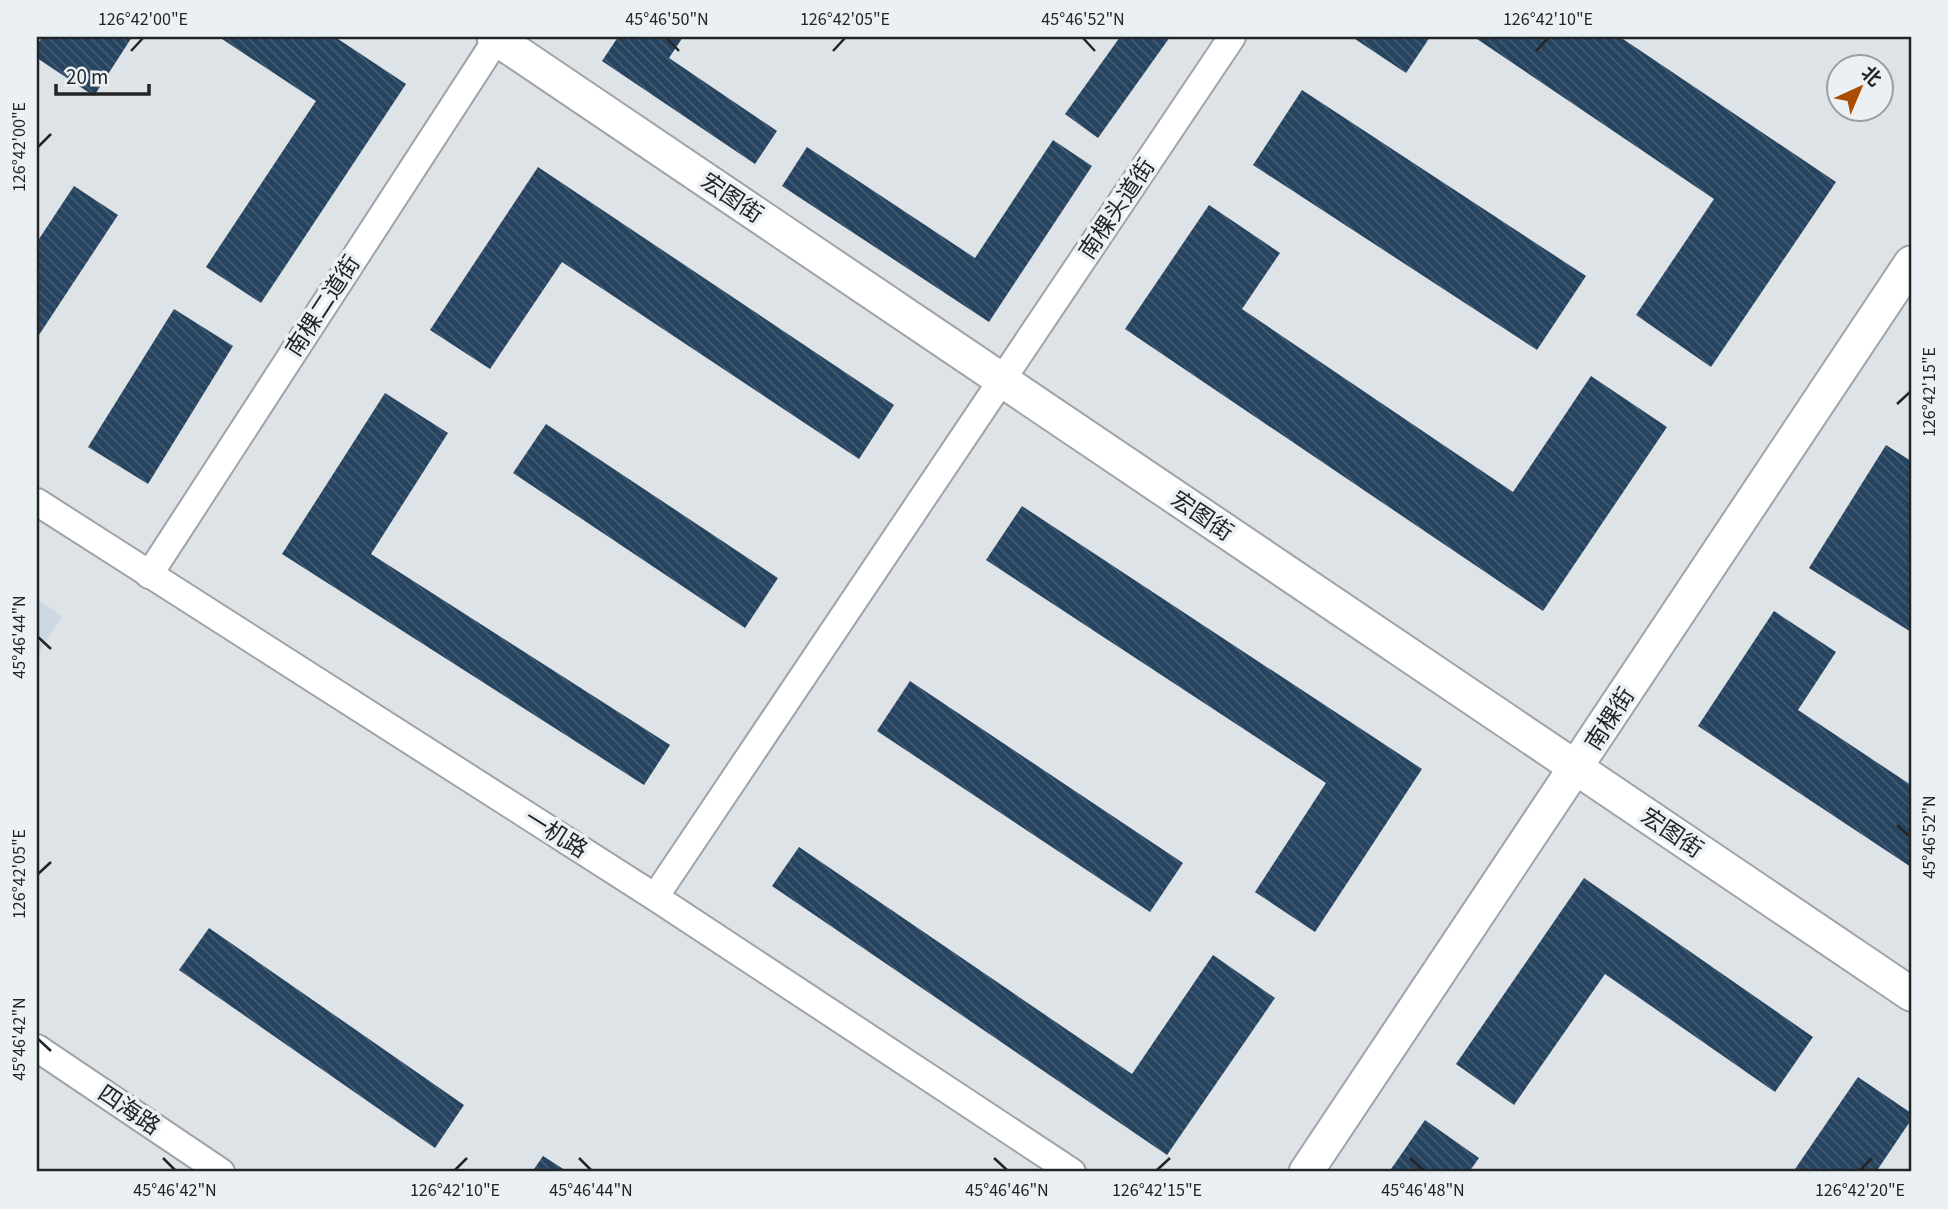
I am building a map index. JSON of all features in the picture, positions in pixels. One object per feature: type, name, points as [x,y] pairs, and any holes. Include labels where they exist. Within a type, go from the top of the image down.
[{"type":"street","name":"宏图街","points":[[496,37],[1911,994]]},
{"type":"street","name":"南棵二道街","points":[[149,575],[496,37]]},
{"type":"street","name":"南棵头道街","points":[[655,897],[1232,37]]},
{"type":"street","name":"南棵街","points":[[1306,1172],[1577,769],[1911,263]]},
{"type":"street","name":"一机路","points":[[37,502],[655,897],[1072,1172]]},
{"type":"street","name":"四海路","points":[[37,1048],[221,1172]]},
{"type":"shaded area","points":[[37,599],[62,616],[37,656]]},
{"type":"building","points":[[42,37],[132,37],[94,96],[37,58],[37,45]]},
{"type":"building","points":[[219,37],[335,37],[406,84],[261,303],[206,267],[316,101]]},
{"type":"building","points":[[618,37],[683,37],[669,58],[777,131],[755,164],[602,61]]},
{"type":"building","points":[[1120,37],[1170,37],[1098,138],[1065,114]]},
{"type":"building","points":[[1352,37],[1430,37],[1406,73]]},
{"type":"building","points":[[1474,37],[1620,37],[1836,182],[1711,367],[1636,315],[1714,199]]},
{"type":"building","points":[[1302,90],[1586,276],[1537,350],[1253,165]]},
{"type":"building","points":[[1053,140],[1092,166],[989,322],[782,186],[807,147],[975,258]]},
{"type":"building","points":[[538,167],[894,405],[859,459],[562,262],[490,369],[430,330]]},
{"type":"building","points":[[74,186],[118,215],[37,338],[37,242]]},
{"type":"building","points":[[1209,205],[1280,253],[1242,309],[1513,492],[1591,376],[1667,427],[1543,611],[1125,329]]},
{"type":"building","points":[[174,309],[233,346],[148,484],[88,447]]},
{"type":"building","points":[[385,393],[448,433],[371,554],[670,745],[644,785],[282,554]]},
{"type":"building","points":[[546,424],[778,578],[745,628],[513,473]]},
{"type":"building","points":[[1886,445],[1911,461],[1911,632],[1809,568]]},
{"type":"building","points":[[1022,506],[1422,769],[1315,932],[1255,892],[1326,783],[986,560]]},
{"type":"building","points":[[1774,611],[1836,652],[1798,710],[1911,785],[1911,867],[1698,726]]},
{"type":"building","points":[[910,681],[1183,863],[1150,912],[877,731]]},
{"type":"building","points":[[799,847],[1132,1074],[1213,955],[1275,998],[1167,1155],[772,886]]},
{"type":"building","points":[[1584,878],[1813,1037],[1775,1092],[1605,974],[1514,1105],[1456,1064]]},
{"type":"building","points":[[209,928],[464,1105],[435,1148],[179,970]]},
{"type":"building","points":[[1858,1077],[1911,1113],[1911,1120],[1876,1172],[1793,1172]]},
{"type":"building","points":[[1425,1120],[1479,1158],[1469,1172],[1389,1172]]},
{"type":"building","points":[[543,1156],[568,1172],[532,1172]]}]
